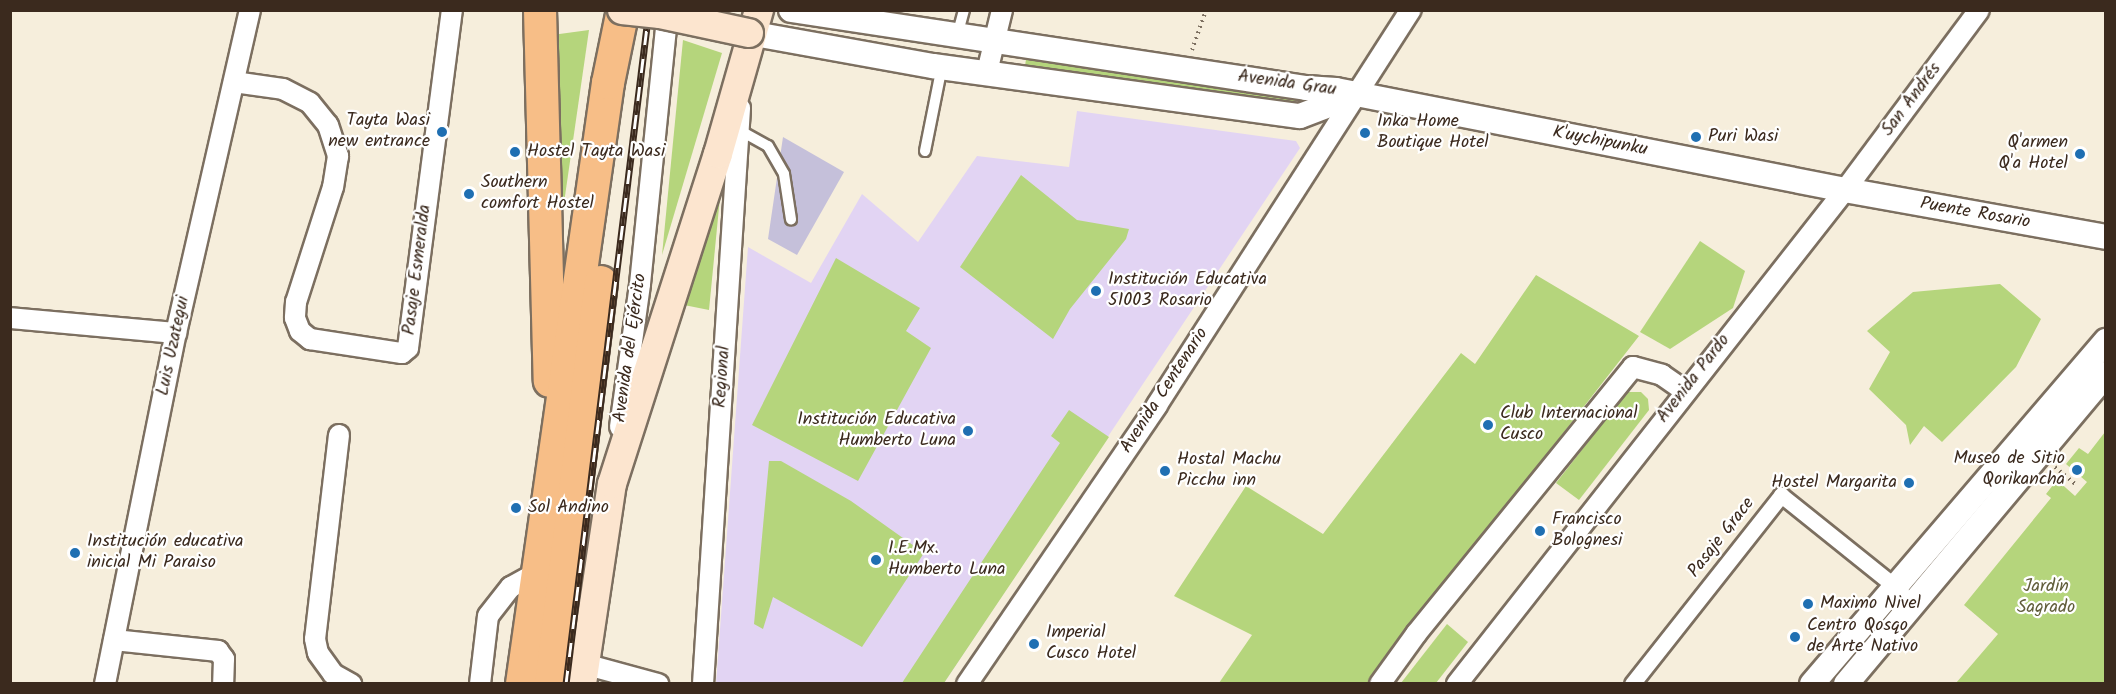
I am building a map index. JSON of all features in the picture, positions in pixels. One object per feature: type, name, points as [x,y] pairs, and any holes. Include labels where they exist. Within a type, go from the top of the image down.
[{"type":"main road","points":[[540,10],[552,471]]},
{"type":"main road","points":[[608,82],[612,10]]},
{"type":"main road","points":[[522,684],[536,573],[608,82],[622,10],[754,25],[743,71],[612,484]]},
{"type":"main road","name":"Avenida del Ejército","points":[[551,684],[636,10]]},
{"type":"main road","name":"Avenida del Ejército","points":[[583,674],[612,484]]},
{"type":"street","name":"Luis Uzategui","points":[[105,684],[176,333],[250,10]]},
{"type":"street","name":"Pasaje Esmeralda","points":[[234,82],[284,89],[310,103],[328,125],[338,156],[333,187],[296,302],[295,318],[300,331],[310,339],[402,353],[408,348],[452,10]]},
{"type":"street","name":"Avenida del Ejército","points":[[612,484],[640,284],[668,10]]},
{"type":"street","name":"Avenida Grau","points":[[792,10],[993,42],[1306,88],[1336,90],[1355,95]]},
{"type":"street","points":[[987,72],[1002,10]]},
{"type":"street","name":"Avenida Centenario","points":[[967,684],[1157,405],[1411,10]]},
{"type":"street","name":"San Andrés","points":[[1845,190],[1979,10]]},
{"type":"street","name":"Avenida Grau","points":[[754,25],[942,66],[1300,116],[1355,95]]},
{"type":"street","name":"Regional","points":[[703,684],[743,71]]},
{"type":"street","name":"K'uychipunku","points":[[1355,95],[1845,190]]},
{"type":"street","name":"Puente Rosario","points":[[1845,190],[2106,237]]},
{"type":"street","name":"Avenida Pardo","points":[[1457,684],[1685,390],[1845,190]]},
{"type":"street","points":[[10,318],[176,333]]},
{"type":"street","points":[[1812,684],[1894,585],[2106,341]]},
{"type":"street","points":[[1380,684],[1416,634],[1633,367],[1662,375],[1685,390]]},
{"type":"street","points":[[1846,684],[2106,374]]},
{"type":"street","points":[[339,435],[315,639],[318,653],[333,674],[347,683]]},
{"type":"street","name":"Pasaje Grace","points":[[1632,684],[1781,495],[1914,603]]},
{"type":"street","points":[[480,684],[488,616],[511,587],[536,573]]},
{"type":"street","points":[[114,640],[218,651],[224,659],[223,684]]},
{"type":"street","points":[[583,674],[658,684]]},
{"type":"lane","points":[[957,36],[964,10]]},
{"type":"lane","points":[[925,151],[942,66]]},
{"type":"lane","points":[[739,130],[768,146],[784,174],[791,219]]},
{"type":"path","points":[[1186,69],[1206,10]]},
{"type":"path","points":[[2054,466],[2075,484]]},
{"type":"shaded area","name":"I.E.Mx. Humberto Luna","points":[[1077,111],[1296,141],[1300,148],[944,683],[716,684],[748,247],[811,283],[862,194],[918,242],[977,156],[1069,167]]},
{"type":"shaded area","points":[[783,137],[844,172],[797,255],[768,239]]},
{"type":"green space","points":[[589,30],[554,272],[552,35]]},
{"type":"green space","points":[[683,40],[722,53],[662,255]]},
{"type":"green space","points":[[1026,59],[1296,97],[1295,105],[1025,67]]},
{"type":"green space","points":[[1021,175],[1077,220],[1129,229],[1126,239],[1070,309],[1053,339],[960,267]]},
{"type":"green space","points":[[721,187],[709,310],[684,305]]},
{"type":"green space","points":[[1700,241],[1745,271],[1733,308],[1670,349],[1640,332]]},
{"type":"green space","points":[[836,258],[920,308],[906,331],[931,348],[858,481],[752,425]]},
{"type":"green space","name":"Club Internacional Cusco","points":[[1536,275],[1639,336],[1368,683],[1219,683],[1252,635],[1174,596],[1246,486],[1323,534],[1461,353],[1475,364]]},
{"type":"green space","points":[[2000,284],[2041,319],[2016,367],[1942,442],[1924,426],[1910,445],[1906,425],[1869,389],[1890,352],[1867,331],[1913,292]]},
{"type":"green space","points":[[1627,392],[1641,392],[1648,399],[1649,410],[1579,500],[1556,483]]},
{"type":"green space","points":[[1069,410],[1109,437],[944,683],[902,683],[1060,443],[1051,436]]},
{"type":"green space","name":"Jardín Sagrado","points":[[2105,432],[2105,683],[1956,683],[1998,634],[1964,605],[2051,498],[2046,494],[2057,480],[2075,496],[2087,482],[2066,464],[2079,448],[2088,454]]},
{"type":"green space","points":[[769,461],[781,461],[851,501],[924,553],[862,647],[773,597],[763,629],[754,624]]},
{"type":"green space","points":[[1447,624],[1468,642],[1436,683],[1401,683]]},
{"type":"railway","points":[[566,684],[649,10]]},
{"type":"place","name":"Tayta Wasi new entrance","points":[[442,132]]},
{"type":"place","name":"Inka Home Boutique Hotel","points":[[1365,133]]},
{"type":"place","name":"Puri Wasi","points":[[1696,137]]},
{"type":"place","name":"Hostel Tayta Wasi","points":[[515,152]]},
{"type":"place","name":"Q'armen Q'a Hotel","points":[[2080,154]]},
{"type":"place","name":"Southern comfort Hostel","points":[[469,194]]},
{"type":"place","name":"Institución Educativa 51003 Rosario","points":[[1096,291]]},
{"type":"place","name":"Club Internacional Cusco","points":[[1488,425]]},
{"type":"place","name":"Institución Educativa Humberto Luna","points":[[968,431]]},
{"type":"place","name":"Museo de Sitio Qorikancha","points":[[2077,470]]},
{"type":"place","name":"Hostal Machu Picchu inn","points":[[1165,471]]},
{"type":"place","name":"Hostel Margarita","points":[[1909,483]]},
{"type":"place","name":"Sol Andino","points":[[516,508]]},
{"type":"place","name":"Francisco Bolognesi","points":[[1540,531]]},
{"type":"place","name":"Institución educativa inicial Mi Paraiso","points":[[75,553]]},
{"type":"place","name":"I.E.Mx. Humberto Luna","points":[[876,560]]},
{"type":"place","name":"Maximo Nivel","points":[[1808,604]]},
{"type":"place","name":"Centro Qosqo de Arte Nativo","points":[[1795,637]]},
{"type":"place","name":"Imperial Cusco Hotel","points":[[1034,644]]}]
